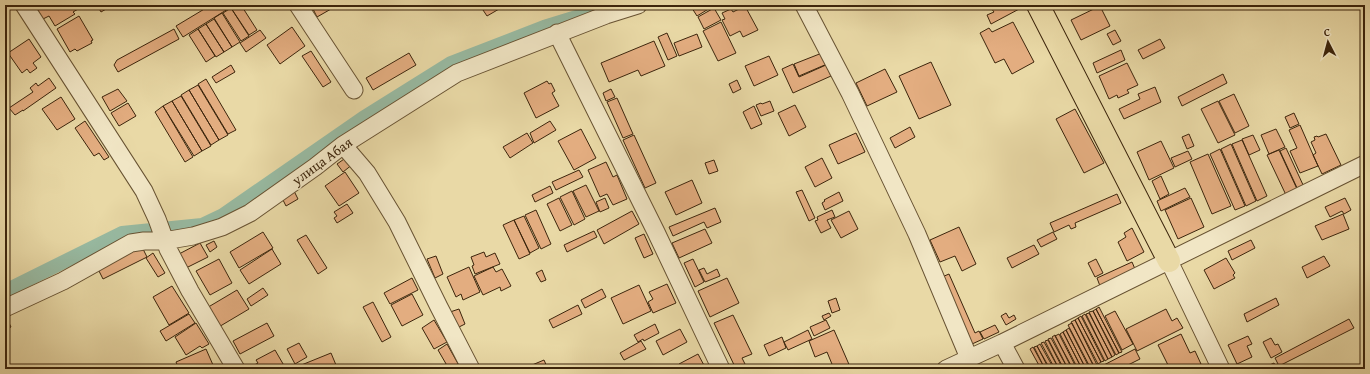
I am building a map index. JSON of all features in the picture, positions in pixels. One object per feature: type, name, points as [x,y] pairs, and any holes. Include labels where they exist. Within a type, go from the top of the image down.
[{"type":"main road","points":[[1038,5],[1168,261]]},
{"type":"street","points":[[24,5],[144,191],[164,238],[190,291],[236,369]]},
{"type":"street","points":[[298,5],[354,90]]},
{"type":"street","name":"улица Абая","points":[[5,308],[63,281],[131,243],[164,238],[193,236],[222,227],[250,213],[315,167],[344,144],[457,73],[557,33],[638,5]]},
{"type":"street","points":[[804,5],[850,93],[917,234],[969,358]]},
{"type":"street","points":[[557,33],[656,232],[720,369]]},
{"type":"street","points":[[344,144],[366,173],[397,222],[471,369]]},
{"type":"street","points":[[946,369],[1002,343],[1365,164]]},
{"type":"street","points":[[1168,261],[1221,369]]},
{"type":"street","points":[[1002,343],[1016,369]]},
{"type":"building","points":[[40,5],[85,5],[73,12],[75,14],[55,26],[49,16],[43,19],[36,7]]},
{"type":"building","points":[[97,5],[113,5],[101,12]]},
{"type":"building","points":[[211,5],[230,5],[231,7],[183,37],[176,26]]},
{"type":"building","points":[[236,5],[241,5],[257,30],[249,35],[231,8]]},
{"type":"building","points":[[321,5],[338,5],[317,17],[313,9]]},
{"type":"building","points":[[484,5],[506,5],[487,16],[481,7]]},
{"type":"building","points":[[690,5],[715,5],[697,16]]},
{"type":"building","points":[[996,5],[1019,5],[1021,8],[991,24],[987,15],[994,12],[991,8]]},
{"type":"building","points":[[745,6],[758,30],[743,37],[740,31],[730,36],[722,20],[725,19],[722,13],[731,9],[733,12]]},
{"type":"building","points":[[1100,6],[1110,26],[1081,40],[1071,20]]},
{"type":"building","points":[[231,8],[249,36],[241,41],[223,13]]},
{"type":"building","points":[[714,8],[721,20],[704,29],[698,17]]},
{"type":"building","points":[[222,13],[240,42],[232,47],[214,18]]},
{"type":"building","points":[[79,16],[93,40],[91,41],[92,43],[77,51],[75,49],[70,52],[57,29]]},
{"type":"building","points":[[214,19],[232,47],[224,52],[206,24]]},
{"type":"building","points":[[721,22],[736,53],[718,61],[703,31]]},
{"type":"building","points":[[1013,22],[1034,62],[1012,74],[1004,59],[995,63],[980,33],[989,28],[992,32]]},
{"type":"building","points":[[206,24],[224,52],[216,57],[198,29]]},
{"type":"building","points":[[292,27],[305,46],[280,64],[267,45]]},
{"type":"building","points":[[174,29],[179,39],[118,72],[114,65],[117,60]]},
{"type":"building","points":[[198,29],[215,56],[206,62],[189,35]]},
{"type":"building","points":[[260,30],[266,38],[246,52],[240,43]]},
{"type":"building","points":[[1115,30],[1121,41],[1113,45],[1107,34]]},
{"type":"building","points":[[667,33],[677,56],[668,60],[658,37]]},
{"type":"building","points":[[697,34],[702,47],[679,56],[674,43]]},
{"type":"building","points":[[29,39],[41,57],[33,63],[37,68],[30,73],[27,69],[22,73],[8,53]]},
{"type":"building","points":[[1160,39],[1165,48],[1143,59],[1138,50]]},
{"type":"building","points":[[654,41],[665,66],[641,76],[638,70],[609,82],[601,63]]},
{"type":"building","points":[[1121,50],[1125,60],[1097,73],[1093,63]]},
{"type":"building","points":[[311,51],[331,82],[323,87],[302,56]]},
{"type":"building","points":[[409,53],[416,65],[373,90],[366,78]]},
{"type":"building","points":[[822,53],[827,64],[799,76],[794,64]]},
{"type":"building","points":[[769,56],[778,75],[754,86],[745,66]]},
{"type":"building","points":[[931,62],[951,105],[919,119],[899,76]]},
{"type":"building","points":[[1127,63],[1138,85],[1127,90],[1129,93],[1118,98],[1117,95],[1109,99],[1099,76]]},
{"type":"building","points":[[793,64],[799,77],[826,65],[831,76],[793,93],[782,69]]},
{"type":"building","points":[[231,65],[235,72],[216,83],[212,77]]},
{"type":"building","points":[[885,69],[897,92],[867,106],[856,83]]},
{"type":"building","points":[[1223,74],[1227,83],[1182,106],[1178,97]]},
{"type":"building","points":[[49,78],[56,88],[15,115],[9,108],[33,92],[30,88],[36,83],[38,86]]},
{"type":"building","points":[[206,79],[236,130],[228,134],[198,84]]},
{"type":"building","points":[[737,80],[741,89],[733,93],[729,84]]},
{"type":"building","points":[[547,81],[549,84],[551,83],[555,91],[552,93],[559,106],[536,118],[524,93]]},
{"type":"building","points":[[198,85],[228,135],[219,140],[189,90]]},
{"type":"building","points":[[1155,87],[1161,102],[1124,119],[1119,109],[1140,99],[1138,94]]},
{"type":"building","points":[[118,89],[127,101],[110,111],[102,97]]},
{"type":"building","points":[[611,89],[615,97],[606,101],[603,93]]},
{"type":"building","points":[[189,90],[219,140],[211,145],[181,95]]},
{"type":"building","points":[[1234,94],[1249,126],[1235,133],[1219,101]]},
{"type":"building","points":[[181,96],[211,146],[202,151],[172,101]]},
{"type":"building","points":[[61,97],[75,119],[57,130],[42,109]]},
{"type":"building","points":[[617,98],[633,134],[623,138],[607,102]]},
{"type":"building","points":[[172,101],[202,151],[194,156],[163,106]]},
{"type":"building","points":[[770,101],[774,111],[761,116],[756,105]]},
{"type":"building","points":[[1218,101],[1235,135],[1218,143],[1201,109]]},
{"type":"building","points":[[128,103],[136,116],[119,126],[111,113]]},
{"type":"building","points":[[795,105],[806,127],[789,136],[778,113]]},
{"type":"building","points":[[163,106],[193,157],[185,162],[155,112]]},
{"type":"building","points":[[754,106],[762,124],[751,129],[743,112]]},
{"type":"building","points":[[1075,109],[1104,163],[1084,173],[1056,119]]},
{"type":"building","points":[[1294,113],[1299,124],[1290,128],[1285,117]]},
{"type":"building","points":[[85,121],[109,157],[104,160],[99,153],[94,156],[75,128]]},
{"type":"building","points":[[550,121],[556,130],[534,143],[530,133]]},
{"type":"building","points":[[1300,125],[1318,166],[1300,173],[1290,151],[1297,148],[1289,130]]},
{"type":"building","points":[[910,127],[915,137],[895,148],[890,138]]},
{"type":"building","points":[[581,129],[596,158],[574,170],[558,141]]},
{"type":"building","points":[[1276,129],[1285,147],[1269,154],[1261,135]]},
{"type":"building","points":[[527,133],[533,143],[510,158],[503,147]]},
{"type":"building","points":[[856,133],[865,152],[838,164],[829,145]]},
{"type":"building","points":[[1189,134],[1194,146],[1187,149],[1182,137]]},
{"type":"building","points":[[1326,134],[1341,165],[1322,174],[1313,155],[1316,153],[1311,142],[1315,140],[1314,137]]},
{"type":"building","points":[[634,135],[656,183],[645,188],[623,140]]},
{"type":"building","points":[[1253,135],[1260,150],[1249,155],[1242,139]]},
{"type":"building","points":[[1242,140],[1267,196],[1257,201],[1232,144]]},
{"type":"building","points":[[1161,141],[1174,168],[1149,180],[1137,152]]},
{"type":"building","points":[[1231,144],[1256,201],[1246,206],[1221,149]]},
{"type":"building","points":[[1286,148],[1304,187],[1298,190],[1280,151]]},
{"type":"building","points":[[1220,149],[1245,206],[1235,210],[1210,154]]},
{"type":"building","points":[[1279,150],[1297,189],[1286,195],[1267,155]]},
{"type":"building","points":[[1188,151],[1192,159],[1175,167],[1171,158]]},
{"type":"building","points":[[1208,154],[1231,206],[1212,214],[1190,162]]},
{"type":"building","points":[[347,157],[353,164],[343,172],[337,164]]},
{"type":"building","points":[[822,158],[832,178],[815,187],[805,167]]},
{"type":"building","points":[[714,160],[718,171],[709,174],[705,163]]},
{"type":"building","points":[[606,162],[613,177],[617,175],[627,199],[613,205],[607,194],[600,197],[588,170]]},
{"type":"building","points":[[579,170],[583,177],[556,190],[552,182]]},
{"type":"building","points":[[345,172],[359,193],[339,206],[325,186]]},
{"type":"building","points":[[1161,176],[1169,194],[1160,199],[1152,181]]},
{"type":"building","points":[[692,180],[702,203],[676,215],[665,192]]},
{"type":"building","points":[[586,185],[599,211],[586,217],[573,191]]},
{"type":"building","points":[[550,186],[553,193],[535,202],[532,195]]},
{"type":"building","points":[[1185,188],[1190,197],[1161,211],[1157,201]]},
{"type":"building","points":[[802,190],[815,218],[809,221],[796,192]]},
{"type":"building","points":[[294,191],[298,199],[286,206],[282,198]]},
{"type":"building","points":[[572,191],[585,219],[574,225],[560,197]]},
{"type":"building","points":[[839,192],[843,201],[825,210],[822,203],[825,201],[824,200]]},
{"type":"building","points":[[1117,194],[1121,203],[1075,223],[1076,227],[1071,229],[1069,225],[1054,232],[1050,223]]},
{"type":"building","points":[[559,198],[572,225],[560,231],[547,204]]},
{"type":"building","points":[[605,198],[609,208],[600,212],[596,202]]},
{"type":"building","points":[[1191,198],[1204,227],[1178,239],[1165,210]]},
{"type":"building","points":[[1345,198],[1351,210],[1344,214],[1342,211],[1330,217],[1325,207]]},
{"type":"building","points":[[347,204],[353,213],[337,223],[334,218],[337,216],[334,212]]},
{"type":"building","points":[[715,208],[721,222],[707,228],[704,222],[673,236],[669,227]]},
{"type":"building","points":[[536,210],[551,244],[541,249],[525,215]]},
{"type":"building","points":[[832,210],[835,217],[827,220],[831,228],[821,233],[815,221],[818,220],[817,217]]},
{"type":"building","points":[[632,211],[639,224],[604,244],[597,230]]},
{"type":"building","points":[[849,211],[858,229],[841,238],[831,220]]},
{"type":"building","points":[[1343,214],[1349,229],[1322,240],[1315,226]]},
{"type":"building","points":[[524,216],[539,248],[530,253],[514,220]]},
{"type":"building","points":[[514,220],[530,254],[519,259],[503,225]]},
{"type":"building","points":[[959,227],[976,264],[962,271],[955,256],[940,262],[930,240]]},
{"type":"building","points":[[1132,228],[1144,252],[1127,261],[1118,242],[1126,237],[1124,233]]},
{"type":"building","points":[[705,229],[712,243],[679,258],[672,243]]},
{"type":"building","points":[[594,231],[597,237],[567,252],[564,245]]},
{"type":"building","points":[[263,232],[273,248],[239,268],[230,252]]},
{"type":"building","points":[[1053,232],[1057,239],[1041,247],[1037,240]]},
{"type":"building","points":[[644,234],[653,254],[644,258],[635,238]]},
{"type":"building","points":[[306,235],[327,268],[318,274],[297,240]]},
{"type":"building","points":[[1251,240],[1255,248],[1232,260],[1228,251]]},
{"type":"building","points":[[214,241],[217,247],[210,252],[206,245]]},
{"type":"building","points":[[200,243],[208,257],[186,268],[179,254]]},
{"type":"building","points":[[1034,245],[1039,254],[1012,268],[1007,258]]},
{"type":"building","points":[[142,247],[147,257],[103,279],[98,269]]},
{"type":"building","points":[[272,249],[281,264],[249,284],[240,270]]},
{"type":"building","points":[[484,252],[486,257],[495,253],[500,264],[475,274],[471,257]]},
{"type":"building","points":[[153,253],[165,273],[158,277],[146,258]]},
{"type":"building","points":[[436,256],[443,274],[435,278],[427,259]]},
{"type":"building","points":[[1324,256],[1330,266],[1307,278],[1302,267]]},
{"type":"building","points":[[1226,258],[1235,273],[1233,275],[1235,278],[1214,289],[1204,270]]},
{"type":"building","points":[[219,259],[232,283],[210,295],[196,271]]},
{"type":"building","points":[[693,259],[704,282],[695,287],[684,263]]},
{"type":"building","points":[[1096,259],[1103,273],[1095,277],[1088,263]]},
{"type":"building","points":[[1132,262],[1135,269],[1100,286],[1097,278]]},
{"type":"building","points":[[469,267],[480,292],[463,300],[461,294],[456,297],[447,277]]},
{"type":"building","points":[[493,267],[496,272],[502,269],[511,286],[501,291],[500,287],[483,295],[474,276]]},
{"type":"building","points":[[704,268],[707,274],[717,269],[720,276],[705,282],[699,270]]},
{"type":"building","points":[[542,270],[546,280],[541,282],[536,273]]},
{"type":"building","points":[[949,274],[975,333],[979,331],[983,339],[972,344],[942,277]]},
{"type":"building","points":[[412,278],[418,290],[390,304],[384,293]]},
{"type":"building","points":[[727,278],[739,303],[710,317],[698,291]]},
{"type":"building","points":[[667,284],[676,303],[653,313],[648,302],[653,299],[649,292]]},
{"type":"building","points":[[639,285],[651,311],[623,324],[611,298]]},
{"type":"building","points":[[172,286],[189,313],[169,325],[153,297]]},
{"type":"building","points":[[263,288],[268,295],[251,306],[247,299]]},
{"type":"building","points":[[602,289],[606,297],[585,308],[581,300]]},
{"type":"building","points":[[237,290],[249,309],[217,328],[205,309]]},
{"type":"building","points":[[412,294],[423,315],[402,326],[391,305]]},
{"type":"building","points":[[836,298],[840,310],[832,313],[828,301]]},
{"type":"building","points":[[1276,298],[1279,305],[1247,322],[1244,314]]},
{"type":"building","points":[[373,302],[391,337],[382,342],[363,307]]},
{"type":"building","points":[[578,305],[582,314],[553,328],[549,320]]},
{"type":"building","points":[[1099,307],[1122,352],[1119,353],[1096,309]]},
{"type":"building","points":[[459,309],[465,324],[457,328],[450,312]]},
{"type":"building","points":[[1096,309],[1119,353],[1116,355],[1093,311]]},
{"type":"building","points":[[1166,309],[1172,321],[1177,318],[1183,328],[1137,351],[1126,329]]},
{"type":"building","points":[[1093,311],[1115,355],[1112,357],[1089,312]]},
{"type":"building","points":[[1115,311],[1133,344],[1122,350],[1105,316]]},
{"type":"building","points":[[829,313],[831,316],[824,320],[822,316]]},
{"type":"building","points":[[1006,313],[1009,318],[1014,315],[1016,319],[1006,325],[1001,316]]},
{"type":"building","points":[[1089,313],[1112,357],[1108,359],[1086,314]]},
{"type":"building","points":[[189,314],[195,323],[166,341],[160,331]]},
{"type":"building","points":[[1085,314],[1108,359],[1105,361],[1082,316]]},
{"type":"building","points":[[733,315],[752,354],[742,358],[747,368],[744,369],[736,369],[714,323]]},
{"type":"building","points":[[1081,316],[1104,361],[1101,362],[1078,318]]},
{"type":"building","points":[[5,317],[11,327],[5,330]]},
{"type":"building","points":[[1078,318],[1101,362],[1098,364],[1075,320]]},
{"type":"building","points":[[1349,319],[1354,328],[1279,366],[1275,358]]},
{"type":"building","points":[[434,320],[447,342],[434,349],[422,328]]},
{"type":"building","points":[[826,320],[830,328],[814,336],[810,327]]},
{"type":"building","points":[[1075,320],[1097,365],[1094,366],[1071,322]]},
{"type":"building","points":[[196,323],[209,344],[202,348],[200,346],[186,355],[175,337]]},
{"type":"building","points":[[267,323],[274,336],[240,354],[233,341]]},
{"type":"building","points":[[1072,323],[1094,367],[1091,369],[1068,325]]},
{"type":"building","points":[[655,324],[659,333],[644,341],[643,339],[638,342],[634,335]]},
{"type":"building","points":[[995,325],[999,332],[984,339],[980,332]]},
{"type":"building","points":[[1069,328],[1090,369],[1086,369],[1066,330]]},
{"type":"building","points":[[680,329],[687,342],[663,355],[656,341]]},
{"type":"building","points":[[808,330],[812,339],[788,350],[784,342]]},
{"type":"building","points":[[834,330],[851,369],[834,369],[827,352],[815,357],[809,341]]},
{"type":"building","points":[[1066,330],[1086,369],[1082,369],[1063,332]]},
{"type":"building","points":[[1063,332],[1082,369],[1078,369],[1060,334]]},
{"type":"building","points":[[1059,334],[1077,369],[1073,369],[1055,336]]},
{"type":"building","points":[[1181,334],[1190,353],[1195,351],[1201,364],[1192,369],[1170,369],[1158,345]]},
{"type":"building","points":[[1055,335],[1072,369],[1068,369],[1052,337]]},
{"type":"building","points":[[1248,336],[1252,344],[1247,346],[1252,357],[1237,364],[1228,345]]},
{"type":"building","points":[[782,337],[786,348],[769,356],[764,345]]},
{"type":"building","points":[[1051,338],[1068,369],[1064,369],[1048,339]]},
{"type":"building","points":[[1271,338],[1275,345],[1278,344],[1282,352],[1271,358],[1263,342]]},
{"type":"building","points":[[1048,340],[1063,369],[1059,369],[1045,341]]},
{"type":"building","points":[[641,341],[646,349],[624,360],[620,353]]},
{"type":"building","points":[[1044,342],[1059,369],[1055,369],[1041,343]]},
{"type":"building","points":[[299,343],[307,357],[295,364],[287,349]]},
{"type":"building","points":[[447,344],[461,369],[449,369],[438,350]]},
{"type":"building","points":[[1040,344],[1054,369],[1050,369],[1037,346]]},
{"type":"building","points":[[1037,346],[1049,369],[1045,369],[1034,347]]},
{"type":"building","points":[[1033,347],[1045,369],[1041,369],[1030,349]]},
{"type":"building","points":[[206,349],[213,365],[204,369],[179,369],[176,362]]},
{"type":"building","points":[[1135,349],[1140,359],[1120,369],[1098,368]]},
{"type":"building","points":[[275,350],[286,369],[247,369],[258,363],[256,360]]},
{"type":"building","points":[[331,353],[336,365],[326,369],[294,368]]},
{"type":"building","points":[[698,354],[706,369],[681,369],[679,364]]},
{"type":"building","points":[[544,360],[548,369],[525,368]]},
{"type":"building","points":[[1274,363],[1277,369],[1261,369]]},
{"type":"waterway","points":[[5,291],[122,233],[202,225],[223,215],[363,118],[451,63],[544,27],[596,11]]}]
